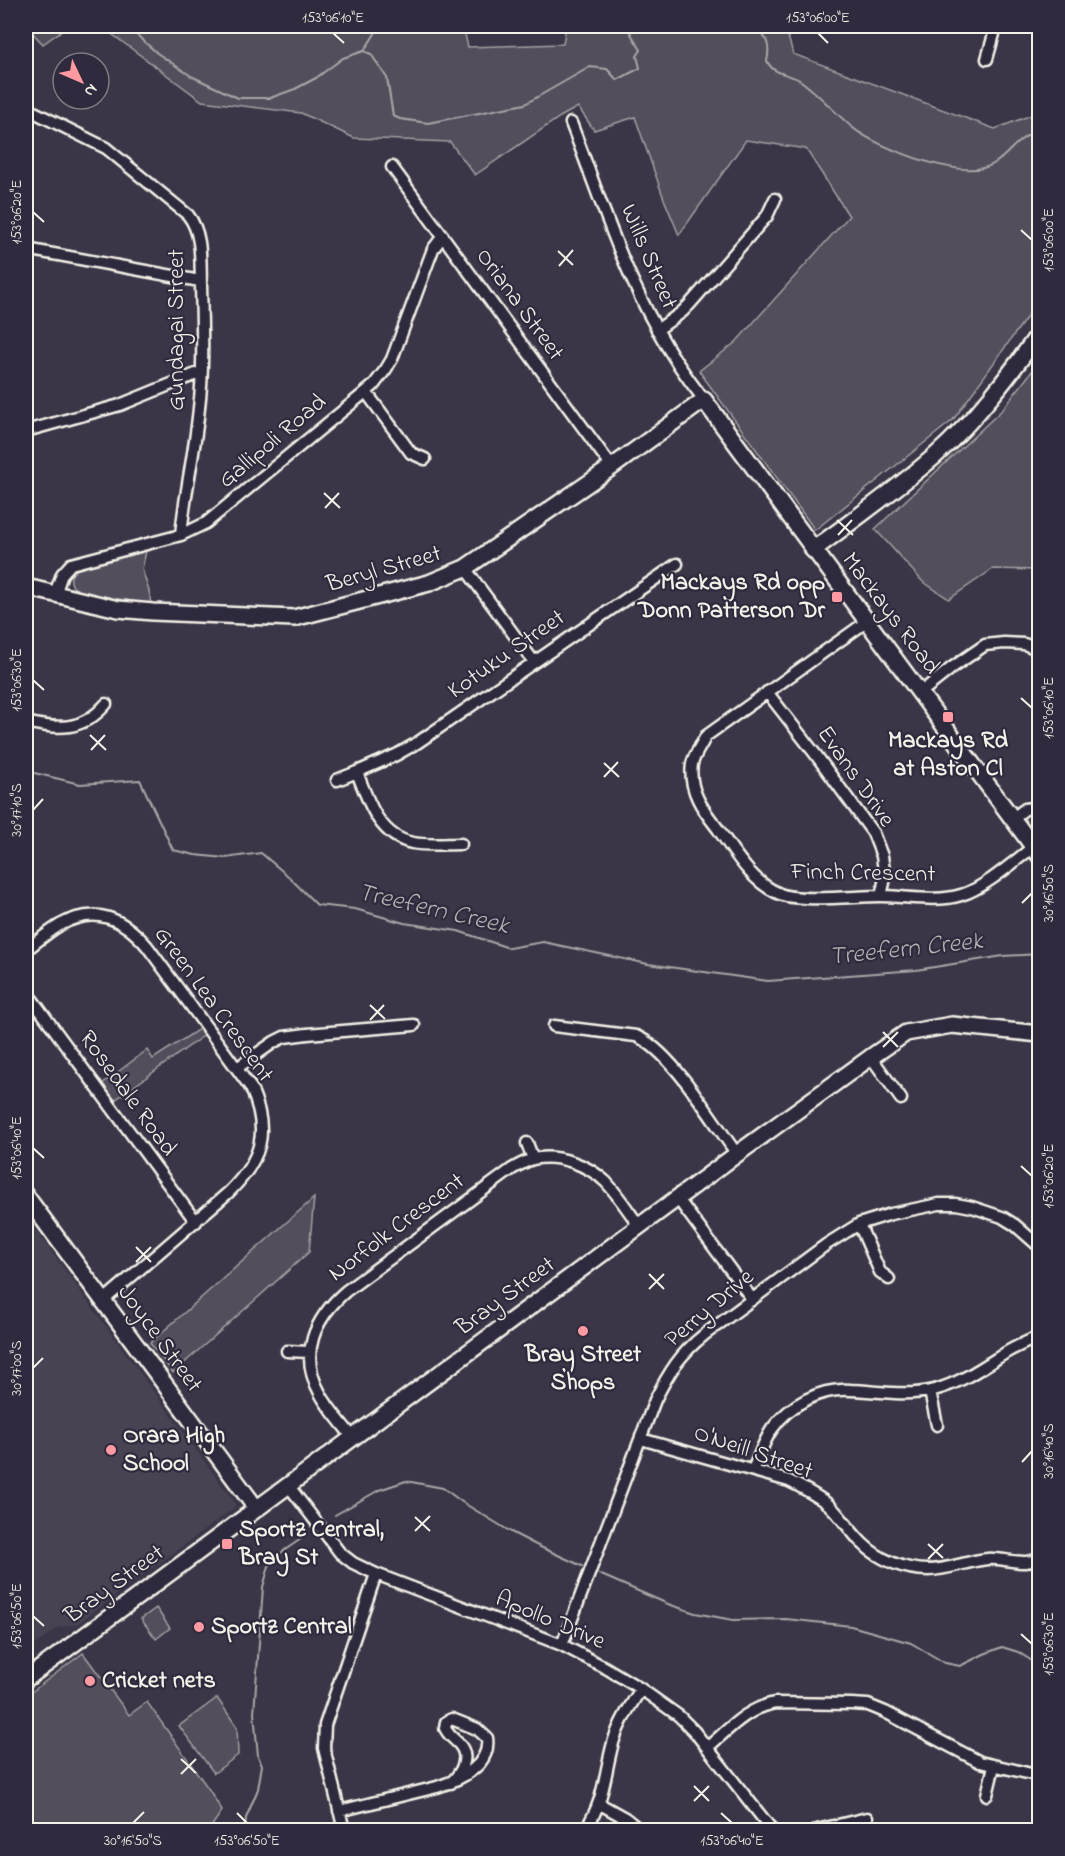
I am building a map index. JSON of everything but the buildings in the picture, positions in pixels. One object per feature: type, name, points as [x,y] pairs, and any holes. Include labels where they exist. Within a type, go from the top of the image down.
[{"type":"street","points":[[987,59],[994,26]]},
{"type":"street","name":"Gundagai Street","points":[[26,108],[106,148],[188,215],[195,224],[198,237],[200,281],[200,406],[181,535]]},
{"type":"street","name":"Wills Street","points":[[571,123],[630,274],[657,330],[704,400]]},
{"type":"street","name":"Oriana Street","points":[[392,167],[612,467]]},
{"type":"street","points":[[657,330],[682,312],[767,216],[775,199]]},
{"type":"street","name":"Gallipoli Road","points":[[55,594],[64,570],[71,564],[181,535],[201,527],[366,392],[379,380],[392,359],[433,249],[443,236]]},
{"type":"street","points":[[26,249],[200,281]]},
{"type":"street","points":[[813,550],[908,479],[938,453],[993,395],[1040,332]]},
{"type":"street","points":[[26,431],[120,405],[201,372]]},
{"type":"street","points":[[366,392],[411,453],[425,459]]},
{"type":"street","name":"Beryl Street","points":[[26,587],[118,609],[294,618],[429,583],[465,568],[612,467],[704,400]]},
{"type":"street","name":"Mackays Road","points":[[704,400],[1036,851]]},
{"type":"street","name":"Kotuku Street","points":[[337,780],[396,755],[417,743],[676,564]]},
{"type":"street","points":[[465,568],[534,662]]},
{"type":"street","name":"Finch Crescent","points":[[866,622],[706,736],[693,762],[692,785],[703,810],[756,879],[781,895],[929,898],[963,895],[1036,851]]},
{"type":"street","points":[[920,693],[985,645],[1024,644],[1040,650]]},
{"type":"street","name":"Evans Drive","points":[[767,692],[873,834],[882,856],[885,878],[881,896]]},
{"type":"street","points":[[26,722],[60,727],[78,724],[96,716],[106,704]]},
{"type":"street","points":[[357,772],[380,823],[395,836],[414,843],[461,844]]},
{"type":"street","points":[[1012,818],[1025,809],[1040,807]]},
{"type":"street","name":"Green Lea Crescent","points":[[26,950],[59,926],[75,919],[92,916],[107,917],[123,923],[147,946],[237,1068],[258,1103],[261,1139],[256,1158],[244,1178],[103,1301]]},
{"type":"street","name":"Rosedale Road","points":[[26,991],[195,1222]]},
{"type":"street","points":[[237,1068],[284,1037],[414,1025]]},
{"type":"street","name":"Bray Street","points":[[26,1679],[737,1154],[906,1033],[952,1025],[1039,1034]]},
{"type":"street","points":[[554,1026],[636,1036],[645,1040],[676,1071],[737,1154]]},
{"type":"street","points":[[871,1057],[901,1100]]},
{"type":"street","points":[[527,1143],[533,1159]]},
{"type":"street","name":"Norfolk Crescent","points":[[353,1438],[319,1393],[311,1367],[310,1352],[319,1322],[336,1300],[512,1169],[533,1159],[545,1157],[570,1161],[595,1173],[615,1193],[639,1227]]},
{"type":"street","name":"Joyce Street","points":[[26,1196],[256,1508]]},
{"type":"street","points":[[678,1199],[752,1299]]},
{"type":"street","name":"Perry Drive","points":[[562,1645],[656,1400],[675,1363],[688,1348],[827,1244],[859,1224],[939,1204],[956,1204],[988,1211],[1002,1217],[1040,1247]]},
{"type":"street","points":[[859,1224],[880,1272],[889,1279]]},
{"type":"street","points":[[753,1470],[772,1430],[794,1407],[808,1399],[838,1390],[898,1394],[930,1391],[959,1382],[1009,1351],[1040,1336]]},
{"type":"street","points":[[287,1351],[310,1352]]},
{"type":"street","points":[[930,1391],[938,1425]]},
{"type":"street","name":"O'Neill Street","points":[[641,1439],[789,1481],[829,1505],[862,1544],[884,1559],[912,1569],[939,1570],[986,1559],[1029,1562],[1040,1557]]},
{"type":"street","name":"Apollo Drive","points":[[288,1485],[339,1553],[353,1563],[376,1574],[562,1645],[641,1689],[679,1716],[708,1747],[772,1830]]},
{"type":"street","points":[[344,1830],[324,1748],[325,1725],[376,1574]]},
{"type":"street","points":[[585,1830],[600,1804],[617,1732],[641,1689]]},
{"type":"street","points":[[708,1747],[748,1713],[762,1706],[860,1704],[885,1712],[965,1755],[994,1766],[1040,1776]]},
{"type":"street","points":[[339,1811],[451,1783],[466,1775],[486,1752],[488,1742],[482,1731],[452,1719],[446,1722],[445,1728],[461,1747],[465,1757],[460,1774],[451,1783]]},
{"type":"street","points":[[987,1795],[994,1766]]},
{"type":"street","points":[[600,1804],[625,1818],[640,1830]]},
{"type":"street","points":[[817,1830],[867,1818]]},
{"type":"shaded area","points":[[26,26],[68,26],[43,44]]},
{"type":"shaded area","points":[[101,26],[463,26],[468,47],[563,44],[566,26],[785,26],[793,54],[995,129],[1039,112],[1039,300],[953,420],[815,530],[699,371],[736,342],[849,216],[806,149],[746,140],[679,235],[635,117],[594,130],[578,107],[475,175],[450,142],[354,138],[301,113],[202,101]]},
{"type":"shaded area","points":[[1039,362],[1039,570],[993,569],[949,599],[922,581],[875,529],[1003,409]]},
{"type":"shaded area","points":[[146,551],[142,569],[151,604],[85,594],[73,587],[71,577],[78,569]]},
{"type":"shaded area","points":[[199,1029],[203,1036],[115,1100],[102,1084],[147,1050],[153,1059]]},
{"type":"shaded area","points":[[314,1198],[309,1252],[173,1373],[150,1343]]},
{"type":"shaded area","name":"Orara High School","points":[[26,1217],[235,1503],[234,1508],[77,1624],[59,1627],[26,1652]]},
{"type":"shaded area","points":[[156,1608],[170,1628],[156,1639],[141,1619]]},
{"type":"shaded area","points":[[83,1653],[129,1715],[147,1702],[222,1811],[209,1830],[26,1830],[26,1696]]},
{"type":"shaded area","points":[[217,1698],[237,1727],[238,1755],[214,1773],[179,1726]]},
{"type":"waterway","points":[[121,26],[191,76],[238,98],[270,98],[316,78],[343,58],[364,51],[376,32],[375,26]]},
{"type":"waterway","points":[[364,51],[371,54],[387,78],[393,116],[428,123],[525,104],[590,67],[607,69],[617,80],[640,68],[637,56],[641,50],[629,26]]},
{"type":"waterway","points":[[754,26],[767,41],[767,61],[770,66],[778,72],[797,78],[864,136],[915,158],[953,168],[983,168],[999,161],[1024,138],[1040,132]]},
{"type":"waterway","name":"Treefern Creek","points":[[26,771],[80,784],[140,780],[173,850],[225,858],[261,853],[317,905],[355,909],[404,923],[458,931],[509,948],[543,942],[648,964],[768,981],[916,970],[1003,956],[1040,954]]},
{"type":"waterway","points":[[335,1515],[379,1490],[406,1481],[443,1488],[511,1532],[582,1566]]},
{"type":"waterway","points":[[245,1830],[246,1818],[258,1789],[262,1765],[258,1756],[254,1713],[263,1587],[269,1566],[279,1554],[301,1539]]},
{"type":"waterway","points":[[599,1574],[668,1604],[695,1613],[733,1620],[786,1619],[851,1626],[911,1643],[945,1663],[960,1666],[1002,1647],[1018,1652],[1040,1666]]},
{"type":"place","name":"Mackays Rd opp Donn Patterson Dr","points":[[837,597]]},
{"type":"place","name":"Mackays Rd at Aston Cl","points":[[948,717]]},
{"type":"place","name":"Bray Street Shops","points":[[583,1331]]},
{"type":"place","name":"Orara High School","points":[[111,1450]]},
{"type":"place","name":"Sportz Central, Bray St","points":[[227,1544]]},
{"type":"place","name":"Sportz Central","points":[[199,1627]]},
{"type":"place","name":"Cricket nets","points":[[90,1681]]}]
